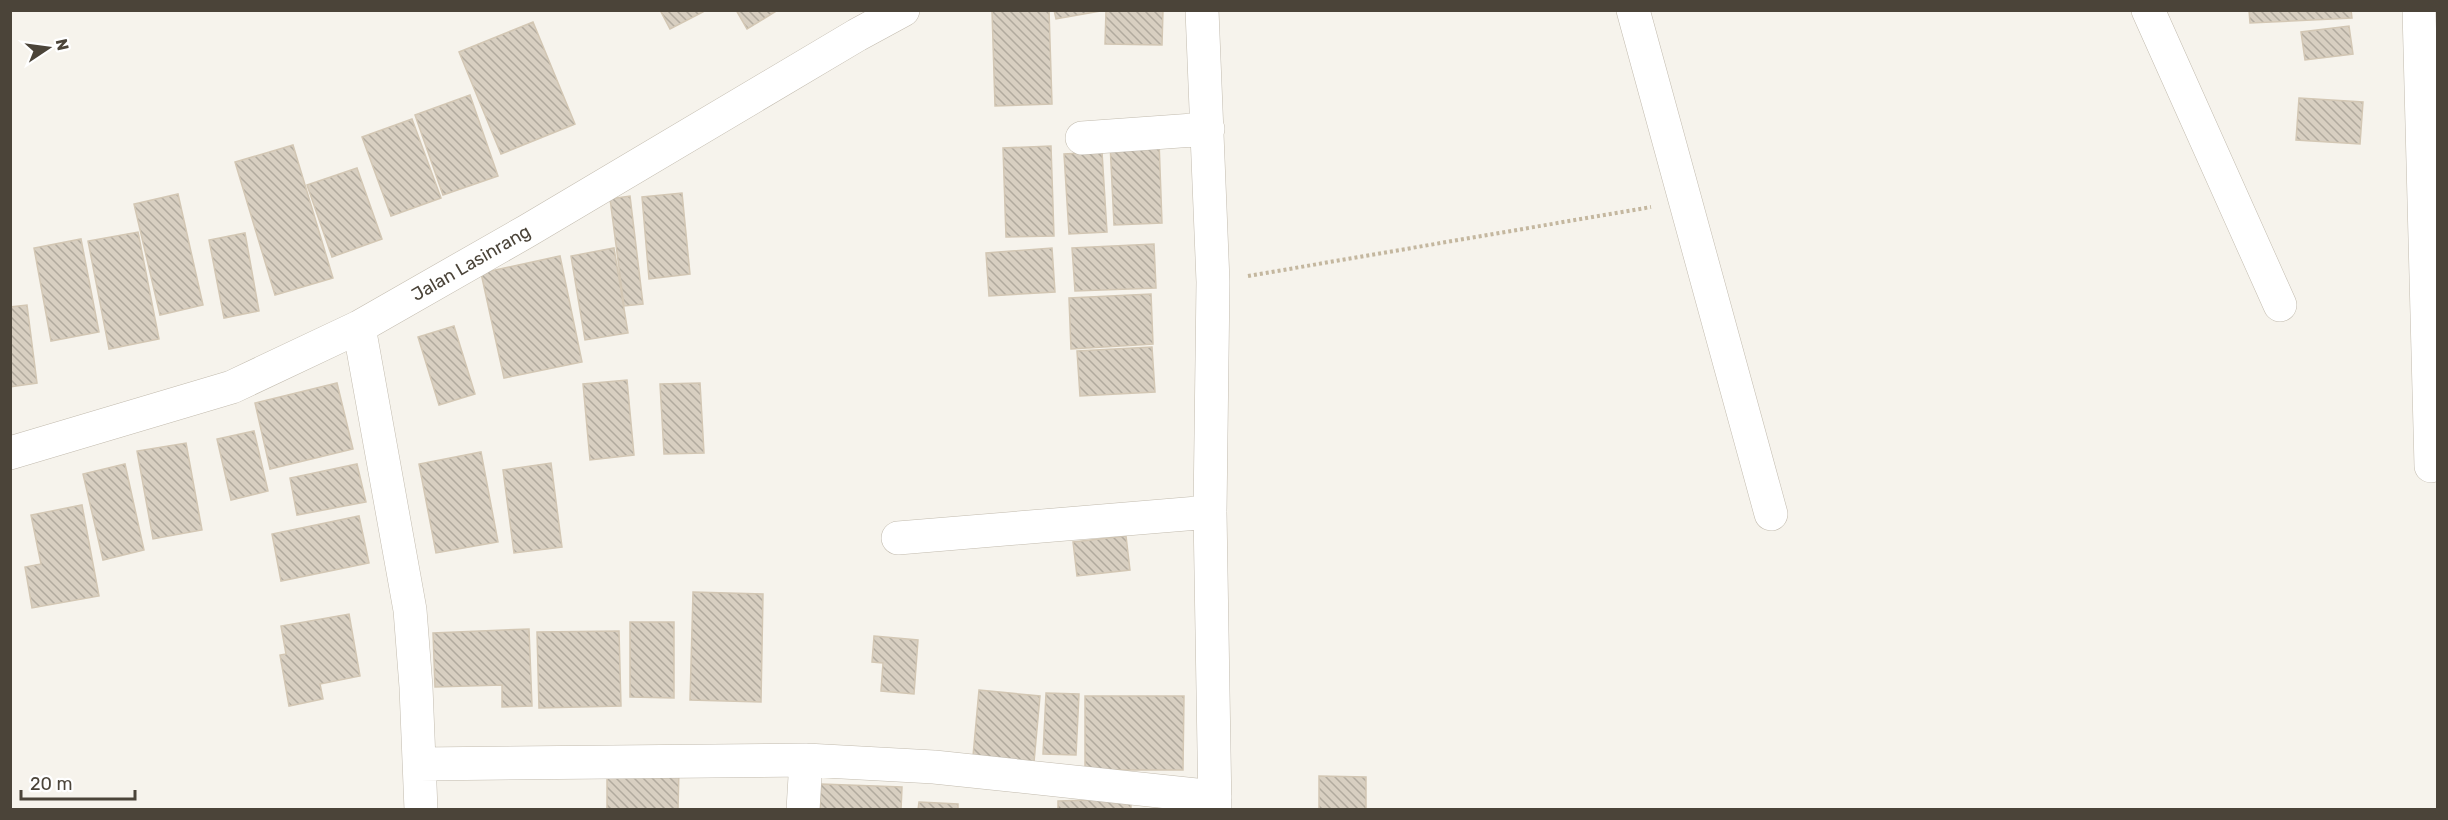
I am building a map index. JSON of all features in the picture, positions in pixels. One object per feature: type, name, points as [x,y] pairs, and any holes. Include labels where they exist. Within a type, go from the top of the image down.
[{"type":"street","name":"Jalan Lasinrang","points":[[10,453],[232,387],[359,327],[527,231],[851,23],[903,10]]},
{"type":"street","points":[[420,764],[806,760],[934,767],[1215,803],[1210,513],[1213,282],[1202,10]]},
{"type":"street","points":[[1633,10],[1771,514]]},
{"type":"street","points":[[2148,10],[2280,306]]},
{"type":"street","points":[[2419,10],[2431,466]]},
{"type":"street","points":[[1082,138],[1208,129]]},
{"type":"street","points":[[359,327],[410,610],[421,810]]},
{"type":"street","points":[[898,538],[1210,513]]},
{"type":"street","points":[[803,810],[806,760]]},
{"type":"path","points":[[1213,282],[1685,201]]},
{"type":"building","points":[[660,10],[702,10],[703,12],[670,29]]},
{"type":"building","points":[[736,10],[778,10],[747,29]]},
{"type":"building","points":[[1049,10],[1052,104],[995,106],[992,11]]},
{"type":"building","points":[[1054,10],[1100,10],[1100,11],[1056,19]]},
{"type":"building","points":[[1106,10],[1163,10],[1162,45],[1105,44]]},
{"type":"building","points":[[2249,10],[2351,10],[2352,18],[2250,23]]},
{"type":"building","points":[[533,22],[575,124],[501,154],[459,52]]},
{"type":"building","points":[[2349,26],[2353,54],[2305,60],[2301,32]]},
{"type":"building","points":[[470,95],[498,176],[443,195],[415,115]]},
{"type":"building","points":[[2299,98],[2363,102],[2360,144],[2296,140]]},
{"type":"building","points":[[412,119],[441,198],[391,216],[362,137]]},
{"type":"building","points":[[1159,141],[1162,223],[1114,225],[1110,143]]},
{"type":"building","points":[[293,145],[333,278],[275,295],[235,162]]},
{"type":"building","points":[[1051,146],[1054,236],[1006,237],[1003,148]]},
{"type":"building","points":[[1102,152],[1107,232],[1069,234],[1064,154]]},
{"type":"building","points":[[357,168],[382,239],[332,257],[307,185]]},
{"type":"building","points":[[682,193],[690,274],[649,279],[642,197]]},
{"type":"building","points":[[178,194],[203,305],[160,315],[134,204]]},
{"type":"building","points":[[630,196],[643,304],[624,306],[610,199]]},
{"type":"building","points":[[138,232],[159,339],[109,349],[88,241]]},
{"type":"building","points":[[245,233],[259,311],[224,318],[209,240]]},
{"type":"building","points":[[81,239],[99,332],[51,341],[34,248]]},
{"type":"building","points":[[1154,244],[1156,288],[1075,291],[1072,248]]},
{"type":"building","points":[[614,248],[628,333],[585,340],[571,256]]},
{"type":"building","points":[[1052,248],[1055,292],[989,296],[986,253]]},
{"type":"building","points":[[560,256],[582,362],[504,378],[481,273]]},
{"type":"building","points":[[1151,294],[1153,344],[1071,349],[1069,298]]},
{"type":"building","points":[[27,305],[37,383],[10,387],[10,307]]},
{"type":"building","points":[[454,326],[475,394],[439,405],[418,337]]},
{"type":"building","points":[[1152,347],[1155,392],[1080,396],[1077,351]]},
{"type":"building","points":[[627,380],[634,455],[590,460],[583,384]]},
{"type":"building","points":[[337,383],[353,449],[270,469],[255,403]]},
{"type":"building","points":[[700,383],[704,453],[664,454],[660,384]]},
{"type":"building","points":[[254,431],[268,491],[231,500],[217,439]]},
{"type":"building","points":[[186,443],[202,530],[153,539],[137,451]]},
{"type":"building","points":[[481,452],[498,542],[436,553],[419,464]]},
{"type":"building","points":[[551,463],[562,547],[514,553],[503,470]]},
{"type":"building","points":[[125,464],[144,550],[103,560],[83,474]]},
{"type":"building","points":[[357,464],[366,502],[297,515],[290,478]]},
{"type":"building","points":[[82,505],[99,596],[32,608],[25,567],[41,564],[31,515]]},
{"type":"building","points":[[359,516],[369,563],[281,581],[272,534]]},
{"type":"building","points":[[1126,536],[1130,570],[1077,576],[1073,542]]},
{"type":"building","points":[[693,592],[763,594],[761,702],[690,700]]},
{"type":"building","points":[[349,614],[360,676],[320,684],[323,699],[289,706],[280,655],[286,654],[281,626]]},
{"type":"building","points":[[630,622],[674,622],[674,698],[630,697]]},
{"type":"building","points":[[529,629],[532,706],[502,707],[502,685],[435,687],[433,633]]},
{"type":"building","points":[[619,631],[621,706],[539,708],[537,632]]},
{"type":"building","points":[[874,636],[918,640],[914,694],[881,691],[883,663],[872,662]]},
{"type":"building","points":[[979,690],[1040,696],[1034,762],[973,756]]},
{"type":"building","points":[[1046,693],[1079,694],[1076,755],[1043,754]]},
{"type":"building","points":[[1085,696],[1184,696],[1183,770],[1085,770]]},
{"type":"building","points":[[607,769],[679,769],[678,810],[607,810]]},
{"type":"building","points":[[1319,776],[1366,777],[1366,810],[1319,810]]},
{"type":"building","points":[[821,784],[902,787],[901,810],[820,810]]},
{"type":"building","points":[[1131,799],[1131,810],[1058,810],[1058,801]]},
{"type":"building","points":[[919,802],[958,804],[958,810],[918,810]]}]
